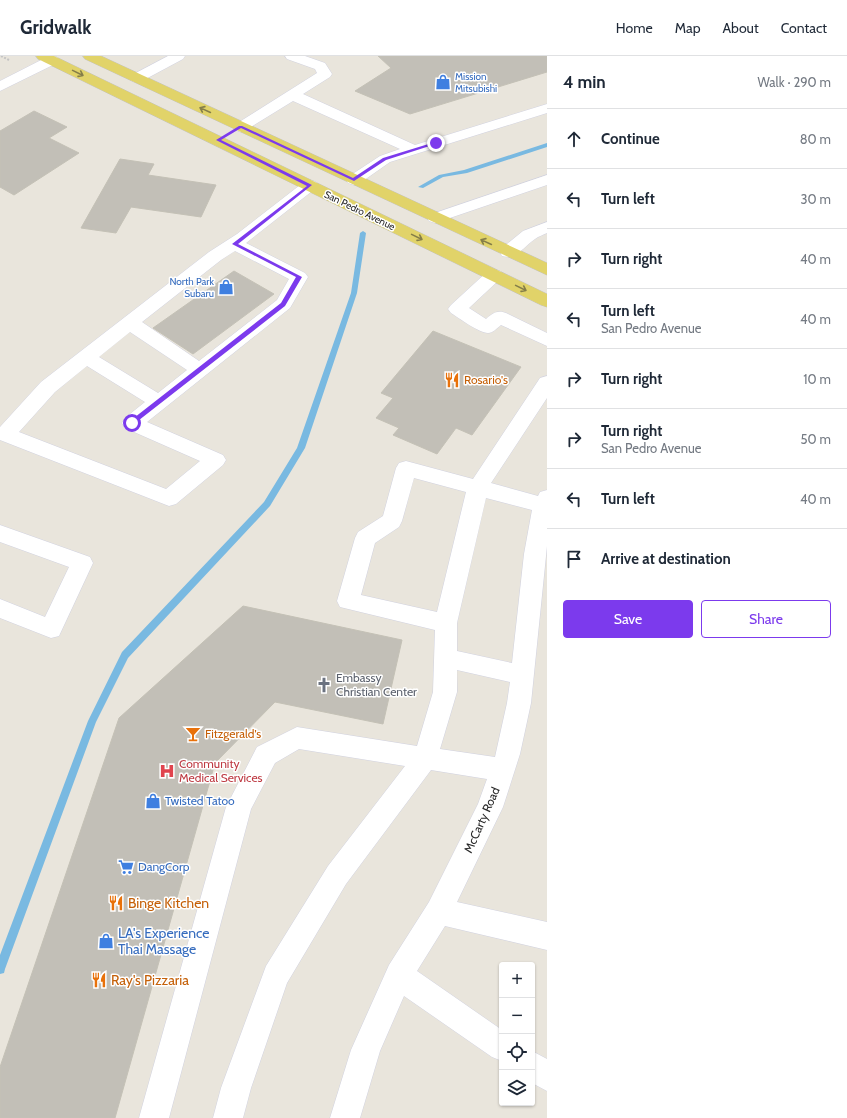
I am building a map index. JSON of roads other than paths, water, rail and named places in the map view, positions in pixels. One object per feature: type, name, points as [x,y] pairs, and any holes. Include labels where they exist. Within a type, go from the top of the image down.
[{"type":"main road","points":[[90,56],[547,270]]},
{"type":"main road","name":"San Pedro Avenue","points":[[48,58],[547,301]]},
{"type":"main road","points":[[218,140],[241,127]]},
{"type":"street","points":[[137,78],[178,56]]},
{"type":"street","points":[[241,127],[325,74],[320,66],[292,56]]},
{"type":"street","points":[[309,62],[322,56]]},
{"type":"street","points":[[0,87],[15,80],[48,58]]},
{"type":"street","points":[[0,72],[15,80]]},
{"type":"street","points":[[292,95],[414,150]]},
{"type":"street","points":[[354,180],[385,159],[547,108]]},
{"type":"street","points":[[435,218],[547,180]]},
{"type":"street","points":[[234,244],[299,277],[284,304],[132,423],[216,460],[169,498],[5,434],[48,387],[215,256],[234,244],[310,185]]},
{"type":"street","points":[[508,252],[529,235],[547,227]]},
{"type":"street","points":[[494,275],[457,310],[487,327],[500,317],[547,340]]},
{"type":"street","points":[[130,323],[200,370]]},
{"type":"street","points":[[86,357],[159,402]]},
{"type":"street","points":[[228,1118],[236,1088],[276,976],[337,875],[425,759],[445,692],[446,623],[478,487],[547,383]]},
{"type":"street","points":[[446,623],[348,601],[366,538],[392,521],[406,468],[478,487],[546,502]]},
{"type":"street","name":"McCarty Road","points":[[345,1118],[366,1050],[399,975],[439,911],[490,807],[503,770],[519,703],[522,675],[539,589],[538,535],[546,502]]},
{"type":"street","points":[[0,533],[82,564],[51,629],[0,608]]},
{"type":"street","points":[[445,658],[522,675]]},
{"type":"street","points":[[154,1118],[239,807],[266,755],[297,738],[503,770]]},
{"type":"street","points":[[439,911],[547,936]]},
{"type":"street","points":[[399,975],[499,1045]]},
{"type":"street","points":[[535,1068],[547,1076]]},
{"type":"waterway","points":[[421,187],[441,176],[465,172],[547,145]]},
{"type":"waterway","points":[[0,969],[92,721],[125,655],[267,504],[301,448],[354,293],[363,233]]},
{"type":"place","name":"Mission Mitsubishi","points":[[443,82]]},
{"type":"place","name":"North Park Subaru","points":[[226,287]]},
{"type":"place","name":"Rosario's","points":[[452,380]]},
{"type":"place","name":"Embassy Christian Center","points":[[324,685]]},
{"type":"place","name":"Fitzgerald's","points":[[193,734]]},
{"type":"place","name":"Community Medical Services","points":[[167,771]]},
{"type":"place","name":"Twisted Tatoo","points":[[153,801]]},
{"type":"place","name":"DangCorp","points":[[126,867]]},
{"type":"place","name":"Binge Kitchen","points":[[116,903]]},
{"type":"place","name":"LA's Experience Thai Massage","points":[[106,941]]},
{"type":"place","name":"Ray's Pizzaria","points":[[99,980]]}]
